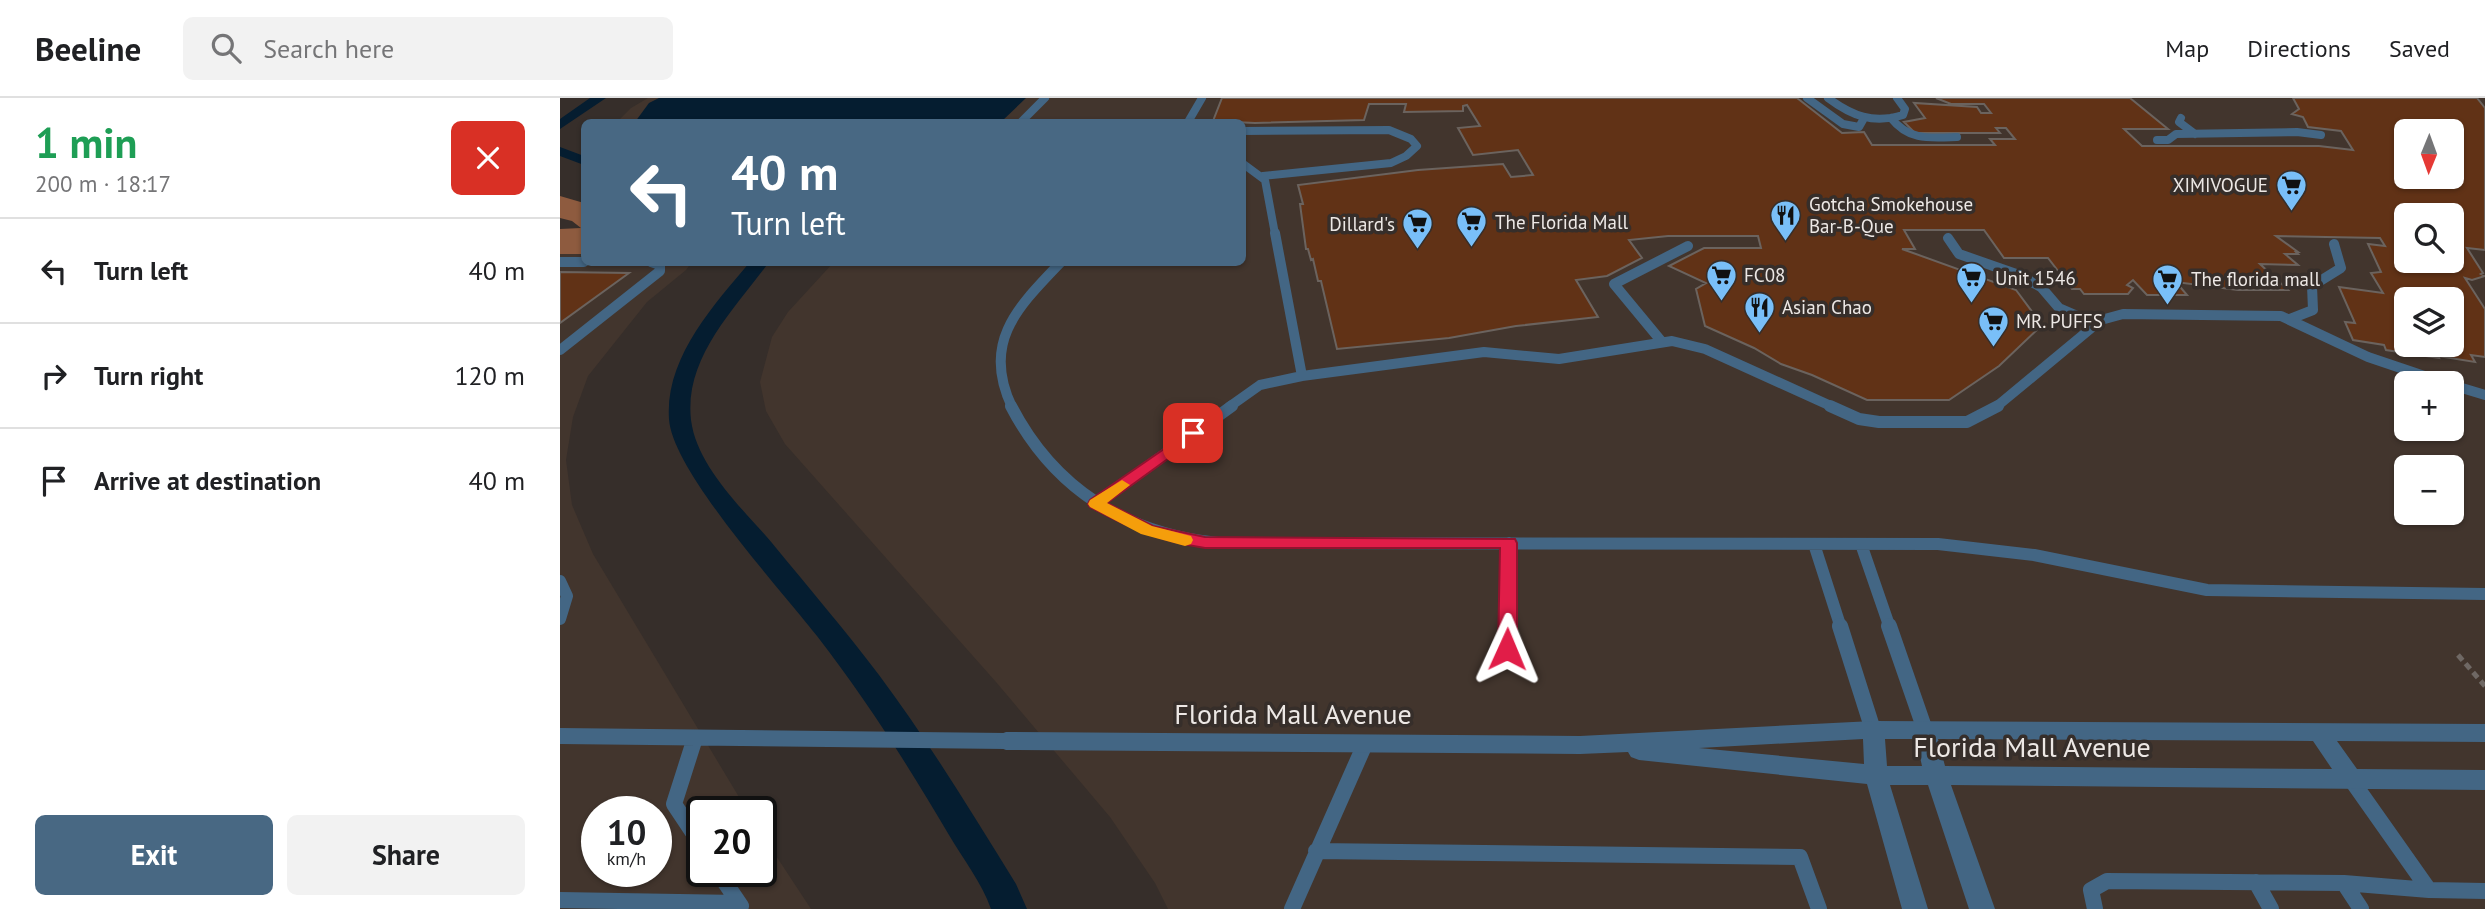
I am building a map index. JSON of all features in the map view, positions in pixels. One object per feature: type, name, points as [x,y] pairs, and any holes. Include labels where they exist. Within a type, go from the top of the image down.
[{"type":"street","name":"Florida Mall Avenue","points":[[1006,741],[1580,745],[1873,730],[2485,733]]},
{"type":"street","points":[[1873,730],[1876,775],[1915,909]]},
{"type":"street","points":[[1925,730],[1936,775],[1982,909]]},
{"type":"street","points":[[2319,732],[2350,778]]},
{"type":"street","name":"Florida Mall Avenue","points":[[1580,745],[1876,775],[2485,780]]},
{"type":"lane","points":[[1024,119],[1045,98]]},
{"type":"lane","points":[[1190,119],[1202,98]]},
{"type":"lane","points":[[1808,98],[1846,126],[1859,127],[1863,120]]},
{"type":"lane","points":[[1828,98],[1863,120],[1903,115],[1905,111],[1897,98]]},
{"type":"lane","points":[[1817,105],[1835,103]]},
{"type":"lane","points":[[1891,118],[1899,130],[1911,136],[1957,137]]},
{"type":"lane","points":[[2181,118],[2179,122],[2195,134]]},
{"type":"lane","points":[[2243,124],[2267,134]]},
{"type":"lane","points":[[1246,131],[1390,130],[1411,139],[1417,146],[1406,156],[1391,163],[1263,176],[1246,165]]},
{"type":"lane","points":[[2157,140],[2168,140],[2176,134],[2321,135]]},
{"type":"lane","points":[[1263,176],[1301,376]]},
{"type":"lane","points":[[1948,238],[1959,254],[2019,275],[2041,287],[2059,308],[2096,324]]},
{"type":"lane","points":[[2290,319],[2313,310],[2312,286],[2341,268],[2334,244]]},
{"type":"lane","points":[[1662,342],[1614,284],[1688,246]]},
{"type":"lane","points":[[560,262],[581,262]]},
{"type":"lane","points":[[560,350],[660,271],[660,266]]},
{"type":"lane","points":[[1057,266],[1027,298],[1009,325],[1001,348],[1000,376],[1010,404],[1037,447],[1066,480],[1096,504],[1147,530],[1197,542],[1938,544],[2001,550],[2163,583],[2228,592],[2485,594]]},
{"type":"lane","points":[[1096,504],[1260,385],[1301,376],[1484,352],[1569,358],[1662,342],[1681,342],[1705,349],[1859,419],[1879,422],[1967,422],[1990,412],[2096,324],[2106,317],[2123,314],[2262,314],[2290,319],[2368,358],[2408,371]]},
{"type":"lane","points":[[2464,389],[2485,395]]},
{"type":"lane","points":[[1507,649],[1509,543]]},
{"type":"lane","points":[[1814,544],[1873,730]]},
{"type":"lane","points":[[1861,544],[1925,730]]},
{"type":"lane","points":[[560,581],[567,596],[560,619]]},
{"type":"lane","points":[[560,736],[1006,741]]},
{"type":"lane","points":[[686,822],[674,804],[695,738]]},
{"type":"lane","points":[[1292,909],[1365,744]]},
{"type":"lane","points":[[2350,778],[2429,890]]},
{"type":"lane","points":[[1317,850],[1800,857],[1819,909]]},
{"type":"lane","points":[[2095,909],[2091,890],[2107,881],[2344,883],[2429,890],[2485,891]]},
{"type":"lane","points":[[2256,882],[2271,909]]},
{"type":"lane","points":[[2344,883],[2361,909]]},
{"type":"lane","points":[[728,887],[740,906]]},
{"type":"lane","points":[[560,900],[740,906]]},
{"type":"path","points":[[2458,656],[2485,686]]},
{"type":"shaded area","name":"The Florida Mall","points":[[648,98],[2485,98],[2485,909],[1168,909],[1155,883],[1110,817],[996,682],[785,444],[766,411],[760,382],[772,337],[788,312],[830,266],[1246,266],[1246,119],[620,119],[631,108]]},
{"type":"shaded area","points":[[560,196],[581,202],[581,228],[572,221],[560,218]]},
{"type":"shaded area","points":[[581,228],[581,254],[560,254],[560,229]]},
{"type":"shaded area","points":[[560,254],[581,254],[581,266],[689,266],[647,302],[588,376],[573,417],[566,460],[572,505],[593,554],[738,796],[686,796],[686,887],[777,887],[777,857],[811,909],[560,909]]},
{"type":"water","points":[[659,98],[1026,98],[1004,119],[637,119],[649,103]]},
{"type":"building","name":"The Florida Mall","points":[[1222,98],[1797,98],[1842,133],[1864,132],[1872,145],[1995,145],[1990,139],[2015,139],[2006,128],[1996,128],[2000,133],[1915,133],[1904,122],[1925,118],[1914,103],[1977,107],[1981,113],[1991,113],[1984,104],[1951,104],[1936,98],[2130,98],[2168,129],[2124,129],[2142,146],[2319,146],[2353,150],[2341,131],[2308,127],[2303,117],[2292,114],[2299,109],[2293,98],[2477,98],[2485,108],[2485,250],[2467,248],[2483,273],[2481,274],[2485,276],[2472,280],[2465,278],[2485,309],[2485,357],[2471,355],[2475,362],[2444,357],[2464,357],[2464,287],[2394,287],[2394,351],[2386,350],[2384,345],[2353,340],[2345,322],[2355,323],[2339,287],[2383,293],[2371,273],[2381,272],[2368,244],[2385,246],[2380,238],[2276,236],[2298,252],[2285,254],[2298,265],[2260,264],[2288,290],[2238,290],[2176,282],[2187,295],[2147,295],[2133,280],[2127,285],[2133,288],[2128,294],[2084,294],[2080,289],[2072,289],[2048,258],[2004,258],[1984,230],[1904,230],[1915,249],[1902,249],[2016,290],[2042,325],[1999,366],[1949,400],[1867,400],[1781,364],[1754,348],[1705,326],[1696,289],[1706,283],[1669,266],[1704,248],[1761,248],[1758,236],[1668,236],[1629,240],[1642,258],[1607,276],[1576,280],[1598,317],[1516,326],[1449,338],[1337,349],[1321,281],[1318,281],[1313,259],[1311,260],[1306,249],[1300,204],[1303,204],[1298,185],[1418,170],[1503,164],[1511,177],[1533,175],[1518,150],[1473,155],[1458,128],[1480,126],[1467,105],[1463,106],[1463,111],[1404,112],[1406,104],[1369,104],[1364,120],[1255,123],[1246,123],[1246,119],[1214,119]]},
{"type":"building","points":[[560,272],[629,273],[560,323]]},
{"type":"waterway","points":[[560,125],[599,98]]},
{"type":"waterway","points":[[560,151],[581,160]]},
{"type":"waterway","points":[[757,266],[717,315],[694,354],[681,396],[680,419],[683,434],[709,482],[842,648],[888,711],[972,842],[1004,895],[1009,909]]},
{"type":"slow traffic","points":[[1122,485],[1096,504],[1147,530],[1185,540]]},
{"type":"place","name":"XIMIVOGUE","points":[[2291,212]]},
{"type":"place","name":"Gotcha Smokehouse Bar-B-Que","points":[[1786,242]]},
{"type":"place","name":"The Florida Mall","points":[[1472,249]]},
{"type":"place","name":"Dillard's","points":[[1418,251]]},
{"type":"place","name":"FC08","points":[[1721,302]]},
{"type":"place","name":"Unit 1546","points":[[1972,305]]},
{"type":"place","name":"The florida mall","points":[[2168,306]]},
{"type":"place","name":"Asian Chao","points":[[1759,334]]},
{"type":"place","name":"MR. PUFFS","points":[[1993,348]]},
{"type":"route","points":[[1193,433],[1096,504],[1147,530],[1189,541],[1509,543],[1507,649]]}]
